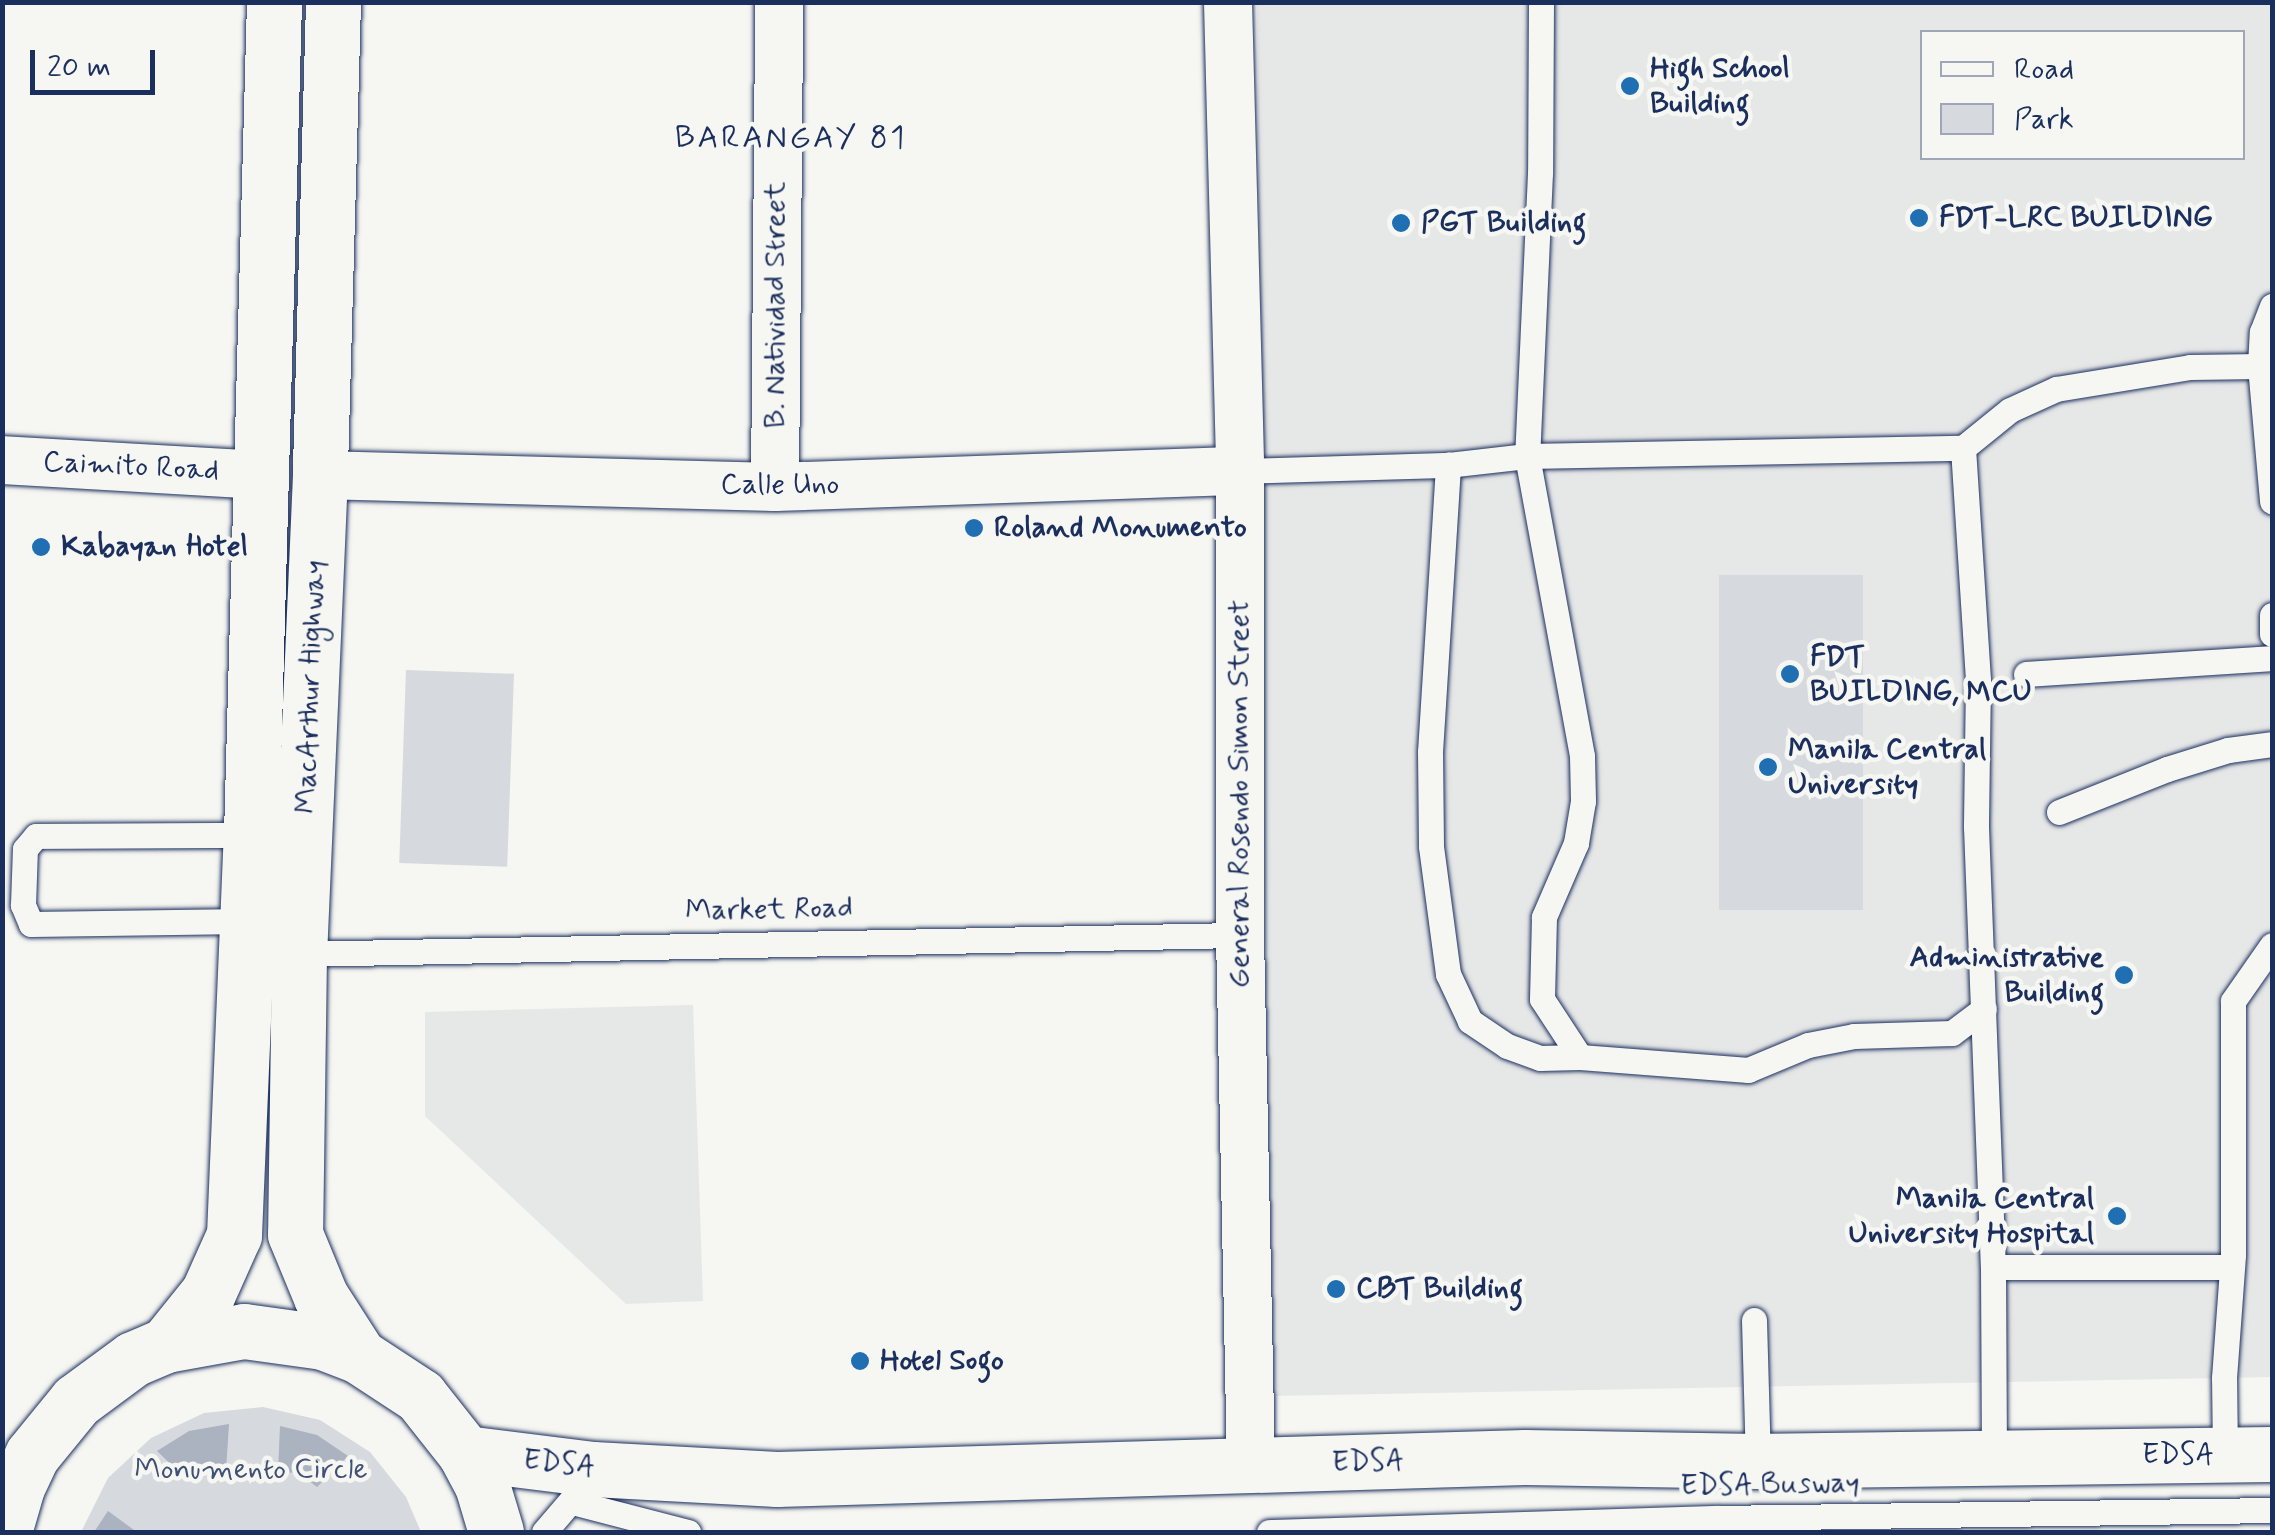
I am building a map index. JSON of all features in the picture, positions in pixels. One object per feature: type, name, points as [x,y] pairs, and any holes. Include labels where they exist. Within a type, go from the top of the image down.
[{"type":"highway","name":"MacArthur Highway","points":[[166,1346],[208,1293],[234,1235],[251,835],[274,2]]},
{"type":"highway","name":"MacArthur Highway","points":[[332,2],[320,475],[300,954],[296,1234],[321,1296],[359,1356]]},
{"type":"highway","points":[[8,1505],[32,1455],[76,1400],[133,1360],[166,1346],[244,1331],[296,1336],[359,1356],[420,1396],[466,1453],[482,1485],[496,1532]]},
{"type":"highway","name":"EDSA","points":[[466,1453],[583,1486],[1525,1457],[1758,1461],[1994,1455],[2249,1455]]},
{"type":"street","name":"B. Natividad Street","points":[[775,487],[779,2]]},
{"type":"street","name":"General Rosendo Simon Street","points":[[1228,2],[1240,471],[1240,936],[1252,1466]]},
{"type":"street","name":"Caimito Road","points":[[2,460],[259,474]]},
{"type":"street","name":"Calle Uno","points":[[320,475],[775,487],[1240,471]]},
{"type":"lane","points":[[1541,2],[1540,173],[1527,456],[1582,756],[1582,802],[1576,842],[1544,917],[1542,999],[1580,1057]]},
{"type":"lane","points":[[2272,306],[2262,332],[2260,366],[2272,501]]},
{"type":"lane","points":[[1240,471],[1448,466],[1527,456],[1963,448],[2010,410],[2056,389],[2190,367],[2260,366]]},
{"type":"lane","points":[[1963,448],[1978,680],[1976,827],[1993,1267],[1994,1455]]},
{"type":"lane","points":[[1448,466],[1430,752],[1431,846],[1448,974],[1470,1021],[1507,1046],[1540,1058],[1580,1057],[1748,1070],[1808,1045],[1854,1036],[1952,1033],[1984,1009]]},
{"type":"lane","points":[[2272,614],[2272,634]]},
{"type":"lane","points":[[2026,674],[2272,658]]},
{"type":"lane","points":[[2059,812],[2167,768],[2228,750],[2272,744]]},
{"type":"lane","points":[[246,921],[31,924],[24,905],[25,849],[36,836],[251,835]]},
{"type":"lane","name":"Market Road","points":[[300,954],[771,941],[1240,936]]},
{"type":"lane","points":[[2249,1455],[2224,1378],[2231,1267],[2232,1001],[2272,945]]},
{"type":"lane","points":[[1993,1267],[2231,1267]]},
{"type":"lane","points":[[1754,1320],[1758,1461]]},
{"type":"lane","points":[[544,1532],[583,1486],[688,1532]]},
{"type":"lane","name":"EDSA Busway","points":[[1269,1532],[1716,1518],[2272,1510]]},
{"type":"shaded area","name":"Manila Central University","points":[[1257,3],[2272,3],[2272,1377],[1270,1396]]},
{"type":"shaded area","points":[[693,1005],[703,1301],[626,1304],[425,1116],[425,1012]]},
{"type":"shaded area","points":[[229,1424],[226,1470],[204,1469],[189,1482],[157,1451],[189,1431]]},
{"type":"shaded area","points":[[280,1426],[317,1435],[348,1456],[317,1487],[299,1473],[278,1472]]},
{"type":"shaded area","points":[[108,1511],[134,1530],[134,1532],[94,1532]]},
{"type":"green space","points":[[1719,575],[1863,575],[1863,910],[1719,910]]},
{"type":"green space","points":[[406,670],[514,674],[507,867],[399,863]]},
{"type":"green space","name":"Monumento Circle","points":[[263,1407],[320,1420],[370,1452],[406,1497],[421,1532],[81,1532],[108,1478],[151,1438],[204,1413]]},
{"type":"place","name":"High School Building","points":[[1630,86]]},
{"type":"place","name":"FDT-LRC BUILDING","points":[[1919,218]]},
{"type":"place","name":"PGT Building","points":[[1401,223]]},
{"type":"place","name":"Roland Monumento","points":[[974,528]]},
{"type":"place","name":"Kabayan Hotel","points":[[41,547]]},
{"type":"place","name":"FDT BUILDING, MCU","points":[[1790,674]]},
{"type":"place","name":"Manila Central University","points":[[1768,767]]},
{"type":"place","name":"Administrative Building","points":[[2124,975]]},
{"type":"place","name":"Manila Central University Hospital","points":[[2117,1216]]},
{"type":"place","name":"CBT Building","points":[[1336,1289]]},
{"type":"place","name":"Hotel Sogo","points":[[860,1361]]},
{"type":"district","name":"BARANGAY 81","points":[[791,138]]}]
